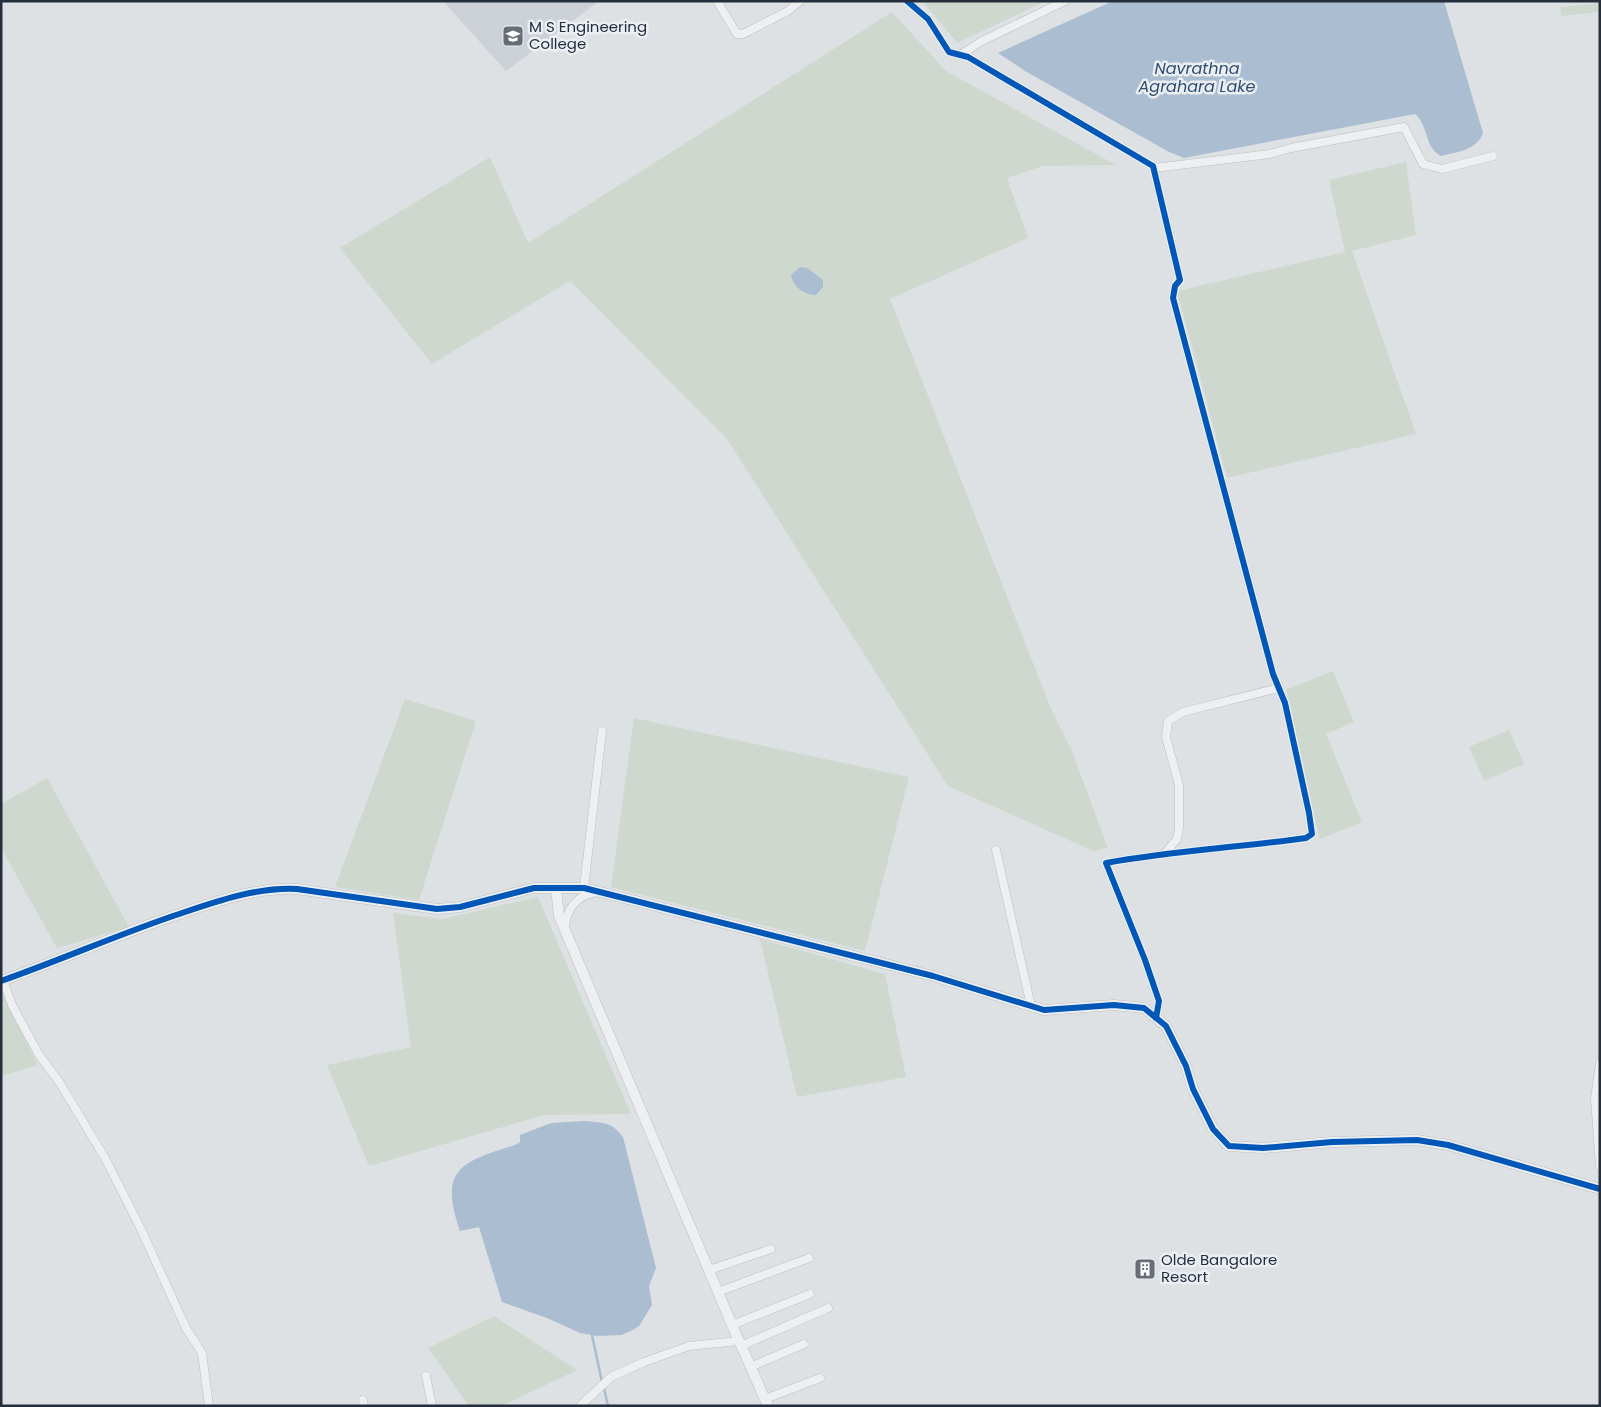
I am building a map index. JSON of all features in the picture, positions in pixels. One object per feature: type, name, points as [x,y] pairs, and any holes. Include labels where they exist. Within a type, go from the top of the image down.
[{"type":"street","points":[[719,2],[738,34],[743,34],[788,11],[800,1]]},
{"type":"street","points":[[907,1],[928,19],[949,52],[960,55],[1065,114],[1154,168],[1270,154],[1291,148],[1404,126],[1423,164],[1442,169],[1493,156]]},
{"type":"street","points":[[960,55],[982,41],[1065,1]]},
{"type":"street","points":[[1154,168],[1180,280],[1175,286],[1173,298],[1273,674],[1285,703],[1312,834],[1306,838],[1292,840],[1202,851],[1165,853],[1106,863],[1145,960],[1159,1001],[1156,1018]]},
{"type":"street","points":[[1165,853],[1177,840],[1179,828],[1179,785],[1166,737],[1168,721],[1183,712],[1279,688]]},
{"type":"street","points":[[584,888],[602,731]]},
{"type":"street","points":[[996,850],[1031,1006]]},
{"type":"street","points":[[209,1406],[202,1352],[184,1323],[140,1227],[105,1158],[60,1084],[39,1055],[12,1004],[2,980],[216,901],[275,888],[297,889],[437,909],[460,907],[534,888],[584,888],[924,973],[1044,1010],[1114,1005],[1144,1008],[1166,1026],[1178,1048],[1193,1088],[1213,1129],[1229,1146],[1263,1148],[1332,1142],[1416,1140],[1448,1145],[1600,1189]]},
{"type":"street","points":[[556,889],[559,916],[766,1402],[820,1378]]},
{"type":"street","points":[[565,928],[566,916],[576,901],[591,893],[602,892]]},
{"type":"street","points":[[1600,1064],[1595,1098],[1600,1167]]},
{"type":"street","points":[[709,1270],[771,1249]]},
{"type":"street","points":[[718,1292],[809,1258]]},
{"type":"street","points":[[732,1325],[810,1294]]},
{"type":"street","points":[[580,1406],[611,1377],[644,1362],[690,1346],[740,1343],[828,1308]]},
{"type":"street","points":[[750,1366],[804,1344]]},
{"type":"street","points":[[426,1376],[432,1406]]},
{"type":"shaded area","name":"M S Engineering College","points":[[443,1],[599,1],[506,71]]},
{"type":"shaded area","points":[[922,1],[1046,1],[957,43]]},
{"type":"shaded area","points":[[1600,3],[1600,12],[1561,16],[1560,7]]},
{"type":"shaded area","points":[[892,12],[946,71],[1116,165],[1043,166],[1007,178],[1028,238],[890,299],[1052,711],[1072,751],[1108,848],[1093,851],[948,786],[727,439],[570,281],[432,364],[340,248],[490,157],[528,243]]},
{"type":"shaded area","points":[[1406,162],[1416,235],[1352,251],[1416,434],[1227,478],[1177,291],[1345,252],[1329,180]]},
{"type":"shaded area","points":[[1333,671],[1354,722],[1326,734],[1362,822],[1320,839],[1286,690]]},
{"type":"shaded area","points":[[405,699],[476,721],[419,900],[335,887]]},
{"type":"shaded area","points":[[634,718],[909,777],[865,951],[611,887]]},
{"type":"shaded area","points":[[1509,730],[1524,764],[1484,781],[1469,747]]},
{"type":"shaded area","points":[[47,778],[129,927],[57,948],[1,848],[1,804]]},
{"type":"shaded area","points":[[538,897],[631,1114],[544,1115],[369,1166],[327,1065],[411,1047],[393,913],[442,919]]},
{"type":"shaded area","points":[[760,939],[885,974],[906,1077],[797,1097]]},
{"type":"shaded area","points":[[1,990],[38,1065],[1,1076]]},
{"type":"shaded area","points":[[494,1316],[577,1370],[502,1406],[469,1406],[428,1348]]},
{"type":"water","name":"Navrathna Agrahara Lake","points":[[1113,1],[1444,1],[1483,133],[1480,139],[1471,147],[1441,156],[1432,147],[1423,124],[1415,114],[1184,158],[1169,152],[1025,71],[998,53]]},
{"type":"water","points":[[800,267],[807,268],[823,280],[823,287],[816,295],[803,292],[794,283],[791,275]]},
{"type":"water","points":[[584,1121],[610,1125],[623,1137],[656,1268],[649,1286],[652,1305],[639,1326],[621,1335],[598,1336],[580,1333],[547,1318],[502,1302],[479,1227],[460,1231],[454,1210],[452,1193],[454,1181],[459,1171],[469,1163],[515,1145],[520,1142],[520,1135],[551,1123]]},
{"type":"waterway","points":[[592,1335],[602,1382]]},
{"type":"waterway","points":[[604,1388],[608,1406]]},
{"type":"cycle path","points":[[907,1],[928,19],[949,52],[968,57],[1153,166],[1180,280],[1175,286],[1173,298],[1273,674],[1285,703],[1312,834],[1306,838],[1106,863],[1145,960],[1159,1001],[1156,1018]]},
{"type":"cycle path","points":[[1,981],[193,909],[222,900],[267,890],[297,889],[437,909],[460,907],[534,888],[584,888],[933,976],[1044,1010],[1114,1005],[1144,1008],[1166,1026],[1186,1066],[1193,1089],[1213,1129],[1229,1146],[1263,1148],[1332,1142],[1417,1140],[1448,1145],[1600,1189]]},
{"type":"place","name":"M S Engineering College","points":[[513,36]]},
{"type":"place","name":"Olde Bangalore Resort","points":[[1145,1269]]}]
